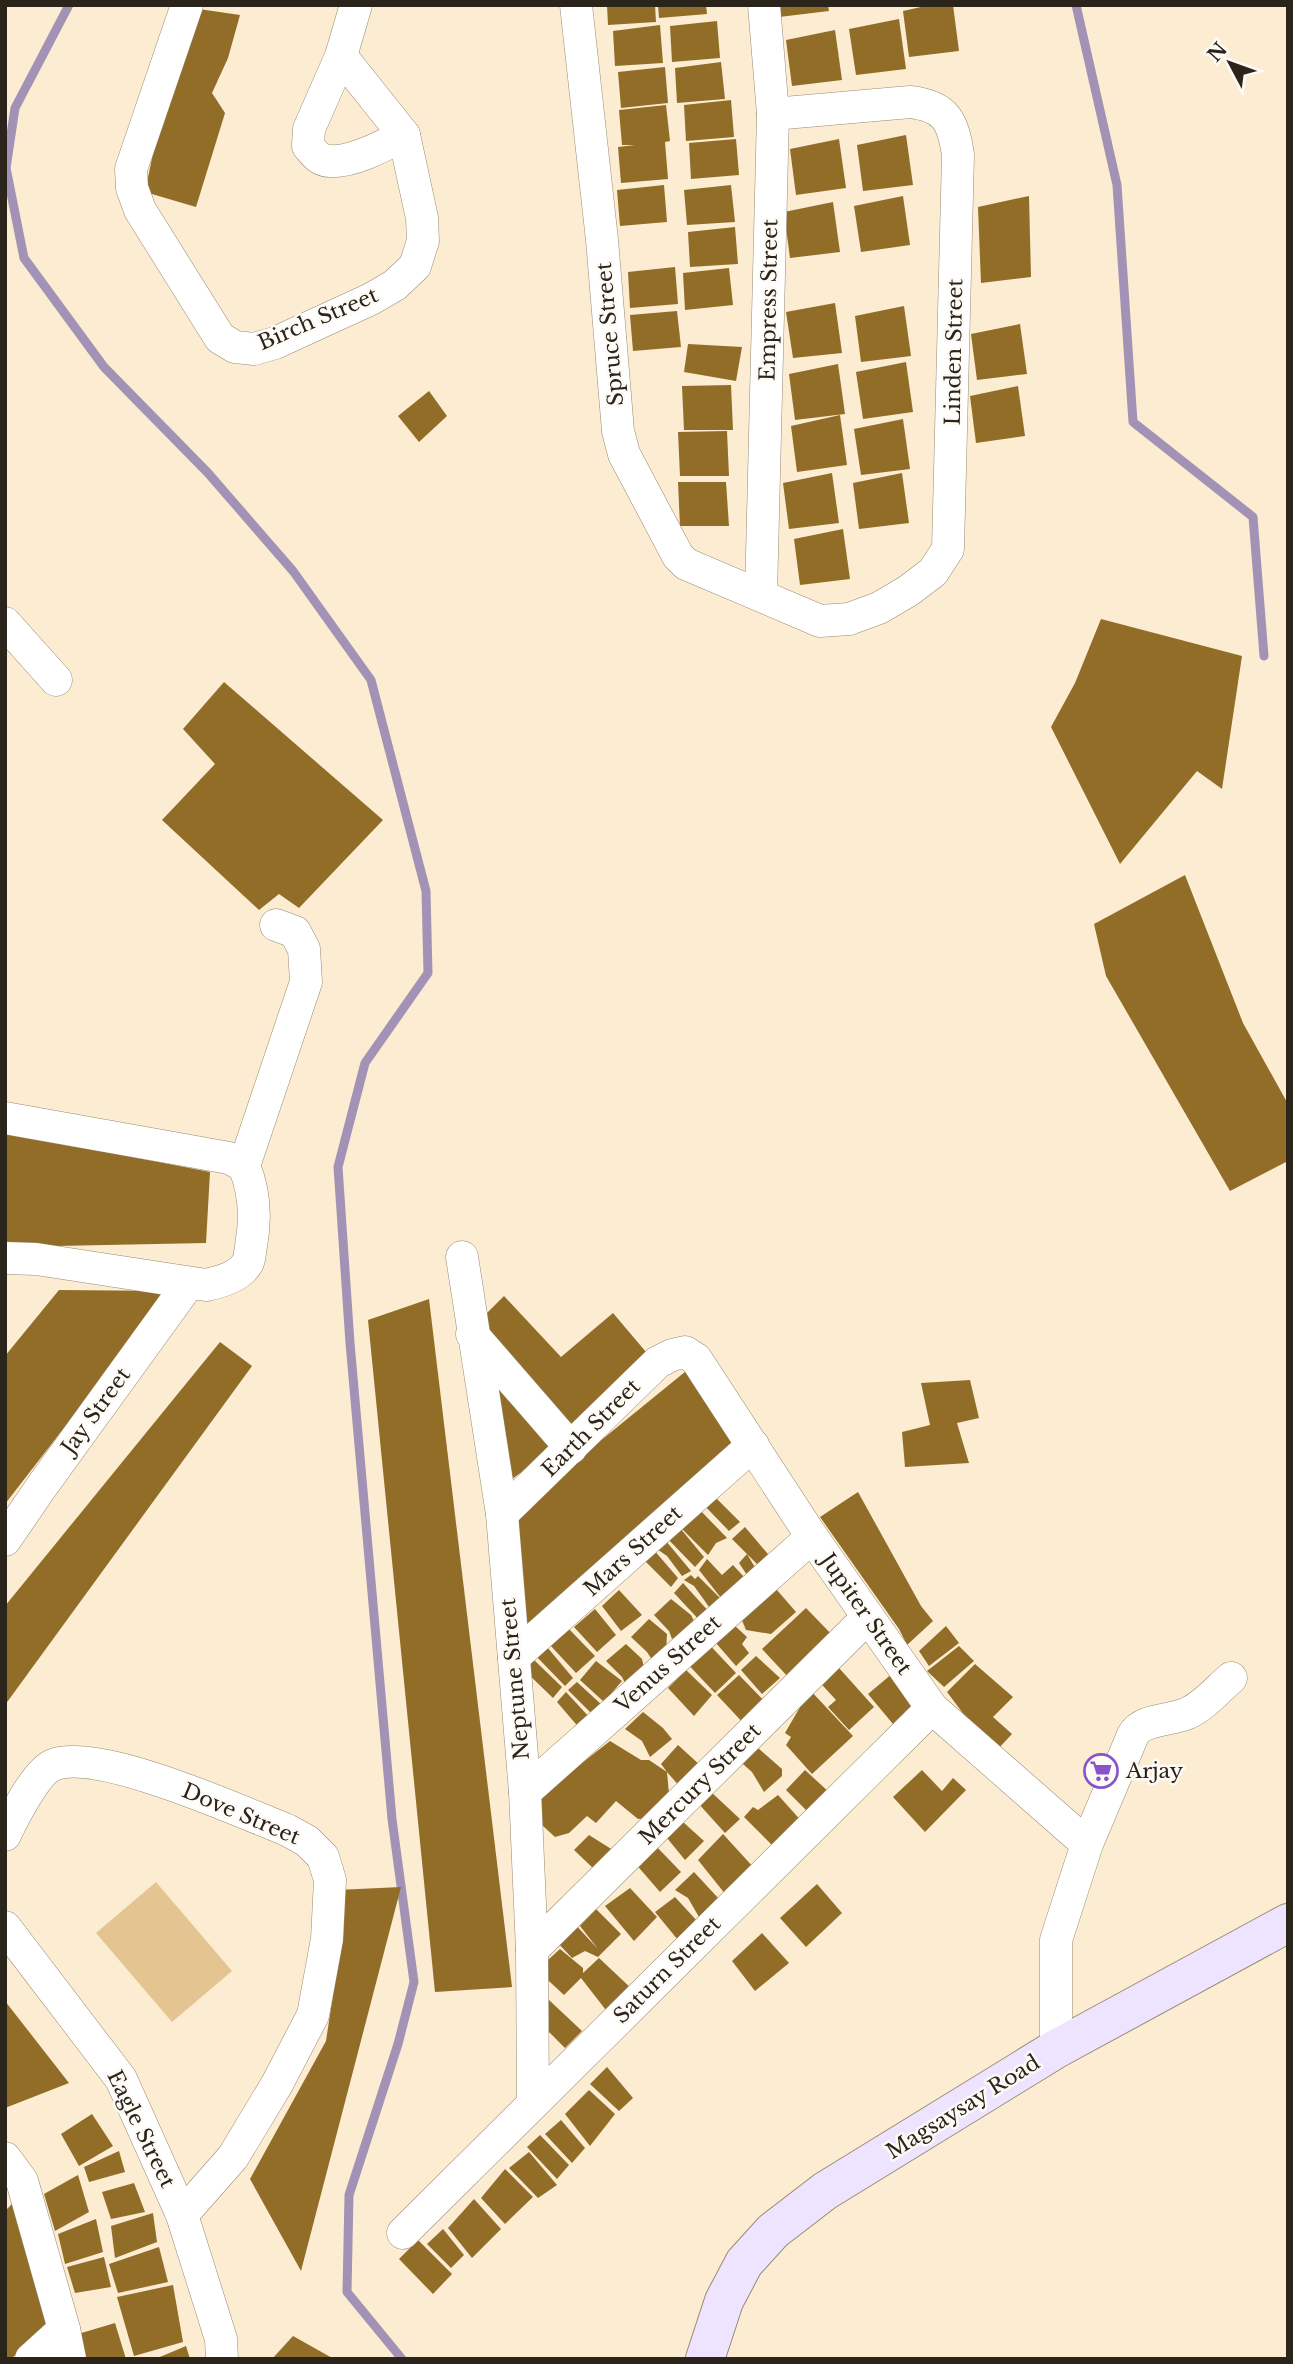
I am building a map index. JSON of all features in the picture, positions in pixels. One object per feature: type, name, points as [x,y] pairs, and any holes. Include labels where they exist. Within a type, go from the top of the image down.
[{"type":"main road","name":"Magsaysay Road","points":[[705,2359],[729,2291],[744,2263],[773,2231],[825,2191],[1056,2049],[1288,1923]]},
{"type":"street","name":"Birch Street","points":[[187,5],[131,169],[132,188],[140,210],[220,338],[235,348],[254,349],[275,343],[371,299],[395,285],[415,266],[423,241],[422,218],[404,135],[341,55]]},
{"type":"street","points":[[356,5],[341,55],[309,129],[308,146],[316,157],[330,162],[375,149],[404,135]]},
{"type":"street","name":"Spruce Street","points":[[576,5],[620,442],[678,556],[697,571],[761,595]]},
{"type":"street","name":"Empress Street","points":[[761,595],[773,114],[764,5]]},
{"type":"street","name":"Linden Street","points":[[761,595],[820,621],[849,619],[879,608],[908,592],[933,572],[948,549],[951,493],[958,155],[954,133],[944,113],[929,104],[910,103],[773,114]]},
{"type":"street","points":[[5,623],[56,680]]},
{"type":"street","points":[[244,1166],[306,982],[304,949],[295,932],[276,925]]},
{"type":"street","points":[[5,1118],[229,1158],[244,1166],[250,1180],[256,1222],[248,1262],[236,1274],[221,1282],[206,1285],[36,1259],[5,1258]]},
{"type":"street","name":"Neptune Street","points":[[462,1257],[502,1514],[524,1792],[532,1950],[533,2103]]},
{"type":"street","name":"Jay Street","points":[[5,1540],[189,1283]]},
{"type":"street","points":[[472,1334],[571,1448]]},
{"type":"street","name":"Earth Street","points":[[502,1514],[658,1362],[672,1354],[685,1352]]},
{"type":"street","name":"Jupiter Street","points":[[685,1352],[696,1359],[812,1537],[932,1708],[1087,1844]]},
{"type":"street","name":"Mars Street","points":[[514,1657],[752,1445]]},
{"type":"street","name":"Venus Street","points":[[524,1792],[812,1537]]},
{"type":"street","name":"Mercury Street","points":[[532,1950],[868,1617]]},
{"type":"street","points":[[1056,2049],[1056,1940],[1087,1844],[1136,1730],[1189,1713],[1231,1678]]},
{"type":"street","name":"Saturn Street","points":[[404,2233],[932,1708]]},
{"type":"street","name":"Dove Street","points":[[5,1835],[30,1788],[51,1765],[79,1760],[154,1778],[287,1830],[307,1841],[323,1857],[330,1880],[327,1939],[313,2015],[277,2084],[233,2157],[182,2215]]},
{"type":"street","name":"Eagle Street","points":[[5,1927],[121,2080],[182,2215],[221,2339],[222,2359]]},
{"type":"street","points":[[11,2178],[67,2344],[31,2359]]},
{"type":"shaded area","points":[[156,1882],[232,1971],[172,2022],[96,1933]]},
{"type":"building","points":[[607,5],[655,5],[656,22],[608,25]]},
{"type":"building","points":[[658,5],[706,5],[707,14],[659,18]]},
{"type":"building","points":[[777,5],[828,5],[829,11],[779,17]]},
{"type":"building","points":[[930,5],[953,5],[959,51],[909,57],[903,11]]},
{"type":"building","points":[[192,8],[240,15],[228,58],[212,93],[225,113],[196,207],[145,192],[156,139]]},
{"type":"building","points":[[899,19],[906,69],[856,75],[849,29]]},
{"type":"building","points":[[717,21],[720,58],[672,62],[670,26]]},
{"type":"building","points":[[660,25],[663,63],[615,66],[613,31]]},
{"type":"building","points":[[835,30],[842,80],[792,86],[786,40]]},
{"type":"building","points":[[721,62],[725,99],[677,103],[675,68]]},
{"type":"building","points":[[665,67],[668,103],[621,108],[618,72]]},
{"type":"building","points":[[731,100],[734,137],[686,141],[684,105]]},
{"type":"building","points":[[666,105],[670,141],[665,142],[668,179],[621,183],[618,147],[635,145],[622,145],[619,110]]},
{"type":"building","points":[[906,135],[913,185],[863,191],[857,145]]},
{"type":"building","points":[[736,139],[739,175],[691,179],[689,143]]},
{"type":"building","points":[[839,139],[846,188],[796,195],[790,149]]},
{"type":"building","points":[[664,185],[667,222],[620,226],[617,190]]},
{"type":"building","points":[[731,185],[735,222],[687,225],[684,190]]},
{"type":"building","points":[[903,196],[910,245],[861,252],[854,206]]},
{"type":"building","points":[[1029,196],[1031,277],[981,283],[978,207]]},
{"type":"building","points":[[833,202],[840,252],[790,258],[784,212]]},
{"type":"building","points":[[735,227],[738,264],[690,267],[688,232]]},
{"type":"building","points":[[675,267],[678,304],[630,308],[628,272]]},
{"type":"building","points":[[729,268],[733,305],[685,310],[683,273]]},
{"type":"building","points":[[835,303],[842,353],[793,358],[786,312]]},
{"type":"building","points":[[904,306],[911,356],[861,362],[855,316]]},
{"type":"building","points":[[677,311],[681,347],[633,351],[630,315]]},
{"type":"building","points":[[1020,324],[1027,374],[977,380],[971,334]]},
{"type":"building","points":[[688,344],[742,347],[736,381],[684,372]]},
{"type":"building","points":[[906,362],[913,412],[863,419],[856,372]]},
{"type":"building","points":[[838,364],[845,414],[795,420],[789,374]]},
{"type":"building","points":[[731,385],[733,430],[684,430],[682,386]]},
{"type":"building","points":[[1018,386],[1025,436],[976,443],[970,396]]},
{"type":"building","points":[[429,391],[447,416],[419,442],[398,416]]},
{"type":"building","points":[[840,415],[847,465],[797,472],[791,426]]},
{"type":"building","points":[[903,419],[910,469],[861,475],[854,429]]},
{"type":"building","points":[[727,431],[729,476],[680,476],[678,432]]},
{"type":"building","points":[[832,473],[839,523],[789,529],[783,483]]},
{"type":"building","points":[[902,473],[909,523],[859,529],[853,483]]},
{"type":"building","points":[[678,482],[726,482],[729,526],[680,526]]},
{"type":"building","points":[[843,529],[850,579],[800,585],[794,539]]},
{"type":"building","points":[[1101,619],[1242,656],[1222,789],[1197,771],[1120,864],[1051,727],[1075,683]]},
{"type":"building","points":[[224,682],[383,820],[299,908],[279,894],[259,910],[162,820],[215,764],[183,729]]},
{"type":"building","points":[[1185,875],[1243,1023],[1288,1104],[1288,1161],[1230,1191],[1106,976],[1094,924]]},
{"type":"building","points":[[5,1132],[210,1172],[206,1243],[5,1247]]},
{"type":"building","points":[[59,1290],[170,1291],[5,1504],[5,1356]]},
{"type":"building","points":[[504,1296],[561,1357],[613,1313],[646,1352],[570,1435],[476,1324]]},
{"type":"building","points":[[429,1299],[512,1987],[435,1992],[368,1320]]},
{"type":"building","points":[[220,1342],[252,1366],[5,1705],[5,1606]]},
{"type":"building","points":[[487,1362],[560,1445],[502,1486]]},
{"type":"building","points":[[691,1367],[741,1450],[521,1644],[513,1512]]},
{"type":"building","points":[[970,1380],[979,1418],[957,1423],[969,1463],[905,1467],[902,1432],[930,1425],[921,1383]]},
{"type":"building","points":[[709,1491],[740,1522],[729,1531],[700,1501]]},
{"type":"building","points":[[858,1492],[921,1606],[933,1621],[907,1645],[899,1629],[820,1517]]},
{"type":"building","points":[[699,1509],[727,1538],[716,1543],[708,1555],[681,1528]]},
{"type":"building","points":[[675,1522],[704,1557],[695,1567],[664,1535]]},
{"type":"building","points":[[745,1527],[773,1560],[762,1569],[732,1539]]},
{"type":"building","points":[[666,1541],[691,1571],[682,1576],[667,1556],[657,1549]]},
{"type":"building","points":[[653,1549],[678,1578],[671,1587],[641,1557]]},
{"type":"building","points":[[747,1554],[756,1569],[747,1575],[739,1563]]},
{"type":"building","points":[[707,1559],[722,1575],[733,1565],[745,1578],[733,1588],[737,1594],[725,1603],[699,1570]]},
{"type":"building","points":[[691,1575],[695,1579],[698,1576],[725,1603],[712,1611],[694,1586],[684,1580]]},
{"type":"building","points":[[770,1582],[796,1612],[771,1634],[746,1630],[739,1613]]},
{"type":"building","points":[[683,1583],[711,1614],[702,1623],[674,1593]]},
{"type":"building","points":[[619,1590],[642,1615],[621,1631],[602,1606]]},
{"type":"building","points":[[671,1599],[691,1615],[696,1625],[672,1639],[669,1631],[654,1615]]},
{"type":"building","points":[[806,1608],[835,1638],[790,1679],[762,1649]]},
{"type":"building","points":[[595,1609],[616,1635],[597,1652],[574,1627]]},
{"type":"building","points":[[649,1619],[667,1634],[666,1653],[656,1666],[647,1652],[631,1637]]},
{"type":"building","points":[[734,1625],[747,1637],[742,1644],[749,1653],[736,1666],[715,1642]]},
{"type":"building","points":[[946,1626],[959,1643],[929,1666],[919,1651]]},
{"type":"building","points":[[568,1628],[595,1656],[576,1673],[550,1645]]},
{"type":"building","points":[[704,1639],[736,1673],[715,1693],[683,1659]]},
{"type":"building","points":[[626,1644],[642,1659],[646,1676],[628,1689],[622,1677],[606,1661]]},
{"type":"building","points":[[959,1646],[974,1661],[944,1687],[927,1671]]},
{"type":"building","points":[[547,1647],[573,1678],[565,1686],[536,1656]]},
{"type":"building","points":[[756,1656],[780,1678],[762,1694],[741,1670]]},
{"type":"building","points":[[533,1659],[562,1687],[553,1698],[524,1670]]},
{"type":"building","points":[[831,1659],[874,1707],[849,1730],[828,1707],[836,1700],[813,1675]]},
{"type":"building","points":[[596,1661],[622,1681],[604,1702],[580,1680]]},
{"type":"building","points":[[975,1664],[1013,1697],[993,1717],[1012,1734],[997,1750],[974,1728],[947,1692]]},
{"type":"building","points":[[686,1670],[712,1695],[694,1716],[668,1688]]},
{"type":"building","points":[[893,1673],[918,1704],[893,1724],[868,1694]]},
{"type":"building","points":[[739,1675],[769,1706],[747,1727],[717,1695]]},
{"type":"building","points":[[577,1682],[603,1706],[594,1716],[568,1690]]},
{"type":"building","points":[[810,1690],[853,1736],[812,1774],[786,1745],[791,1737],[785,1733]]},
{"type":"building","points":[[566,1692],[591,1719],[581,1730],[557,1702]]},
{"type":"building","points":[[643,1712],[672,1739],[650,1757],[642,1741],[625,1729]]},
{"type":"building","points":[[610,1741],[667,1772],[669,1794],[651,1818],[638,1819],[616,1801],[596,1823],[587,1816],[569,1833],[555,1837],[531,1815],[531,1803]]},
{"type":"building","points":[[750,1741],[782,1769],[782,1776],[764,1792],[752,1772],[735,1757]]},
{"type":"building","points":[[678,1745],[701,1766],[681,1788],[661,1764]]},
{"type":"building","points":[[805,1770],[831,1794],[811,1815],[786,1790]]},
{"type":"building","points":[[922,1770],[942,1791],[953,1778],[966,1790],[925,1832],[893,1797]]},
{"type":"building","points":[[710,1791],[740,1819],[725,1833],[698,1803]]},
{"type":"building","points":[[778,1795],[805,1825],[773,1846],[744,1817],[753,1807],[758,1810]]},
{"type":"building","points":[[683,1822],[704,1841],[685,1860],[667,1838]]},
{"type":"building","points":[[723,1834],[755,1869],[726,1895],[698,1860]]},
{"type":"building","points":[[589,1835],[616,1852],[595,1870],[574,1850]]},
{"type":"building","points":[[654,1844],[681,1872],[660,1892],[634,1862]]},
{"type":"building","points":[[694,1872],[719,1899],[699,1917],[688,1898],[675,1890]]},
{"type":"building","points":[[817,1884],[842,1913],[806,1947],[780,1918]]},
{"type":"building","points":[[401,1887],[301,2271],[250,2179],[326,2041],[341,1942],[337,1890]]},
{"type":"building","points":[[630,1888],[657,1917],[634,1941],[605,1906]]},
{"type":"building","points":[[675,1897],[698,1922],[678,1940],[655,1912]]},
{"type":"building","points":[[596,1909],[621,1934],[598,1957],[585,1951],[572,1958],[556,1941],[572,1921],[598,1949],[580,1926]]},
{"type":"building","points":[[762,1933],[789,1963],[755,1991],[732,1961]]},
{"type":"building","points":[[560,1949],[583,1968],[583,1973],[599,1958],[633,1990],[609,2014],[581,1978],[564,1995],[537,1970]]},
{"type":"building","points":[[549,2000],[582,2031],[565,2048],[534,2017]]},
{"type":"building","points":[[5,2001],[69,2083],[5,2108]]},
{"type":"building","points":[[607,2067],[633,2098],[619,2111],[590,2084]]},
{"type":"building","points":[[589,2090],[615,2114],[590,2146],[565,2114]]},
{"type":"building","points":[[92,2114],[113,2146],[79,2166],[61,2134]]},
{"type":"building","points":[[561,2120],[585,2148],[572,2163],[545,2134]]},
{"type":"building","points":[[540,2135],[569,2165],[557,2179],[527,2147]]},
{"type":"building","points":[[119,2151],[125,2172],[89,2182],[84,2167]]},
{"type":"building","points":[[529,2152],[557,2185],[538,2198],[509,2168]]},
{"type":"building","points":[[505,2169],[533,2197],[505,2224],[481,2198]]},
{"type":"building","points":[[78,2175],[89,2212],[55,2231],[44,2194]]},
{"type":"building","points":[[134,2183],[145,2212],[111,2219],[102,2192]]},
{"type":"building","points":[[17,2199],[50,2322],[11,2359],[5,2359],[5,2211]]},
{"type":"building","points":[[474,2199],[501,2229],[472,2258],[448,2228]]},
{"type":"building","points":[[153,2213],[157,2242],[115,2258],[111,2226]]},
{"type":"building","points":[[96,2219],[103,2252],[65,2264],[58,2234]]},
{"type":"building","points":[[443,2229],[464,2255],[451,2268],[427,2244]]},
{"type":"building","points":[[418,2240],[452,2274],[433,2294],[399,2259]]},
{"type":"building","points":[[159,2247],[168,2282],[118,2293],[109,2264]]},
{"type":"building","points":[[104,2257],[111,2287],[75,2293],[67,2267]]},
{"type":"building","points":[[173,2285],[183,2342],[134,2356],[117,2297]]},
{"type":"building","points":[[115,2323],[126,2359],[85,2359],[78,2334]]},
{"type":"building","points":[[293,2336],[334,2359],[272,2359]]},
{"type":"building","points":[[186,2346],[190,2359],[155,2359]]},
{"type":"waterway","points":[[69,5],[15,108],[6,168],[24,258],[104,367],[208,473],[293,571],[371,680],[426,891],[428,973],[365,1063],[338,1167],[350,1343],[392,1819],[414,1982],[398,2044],[349,2195],[347,2292],[402,2359]]},
{"type":"waterway","points":[[1076,5],[1117,185],[1133,422],[1253,517],[1264,656]]},
{"type":"place","name":"Arjay","points":[[1101,1771]]}]
